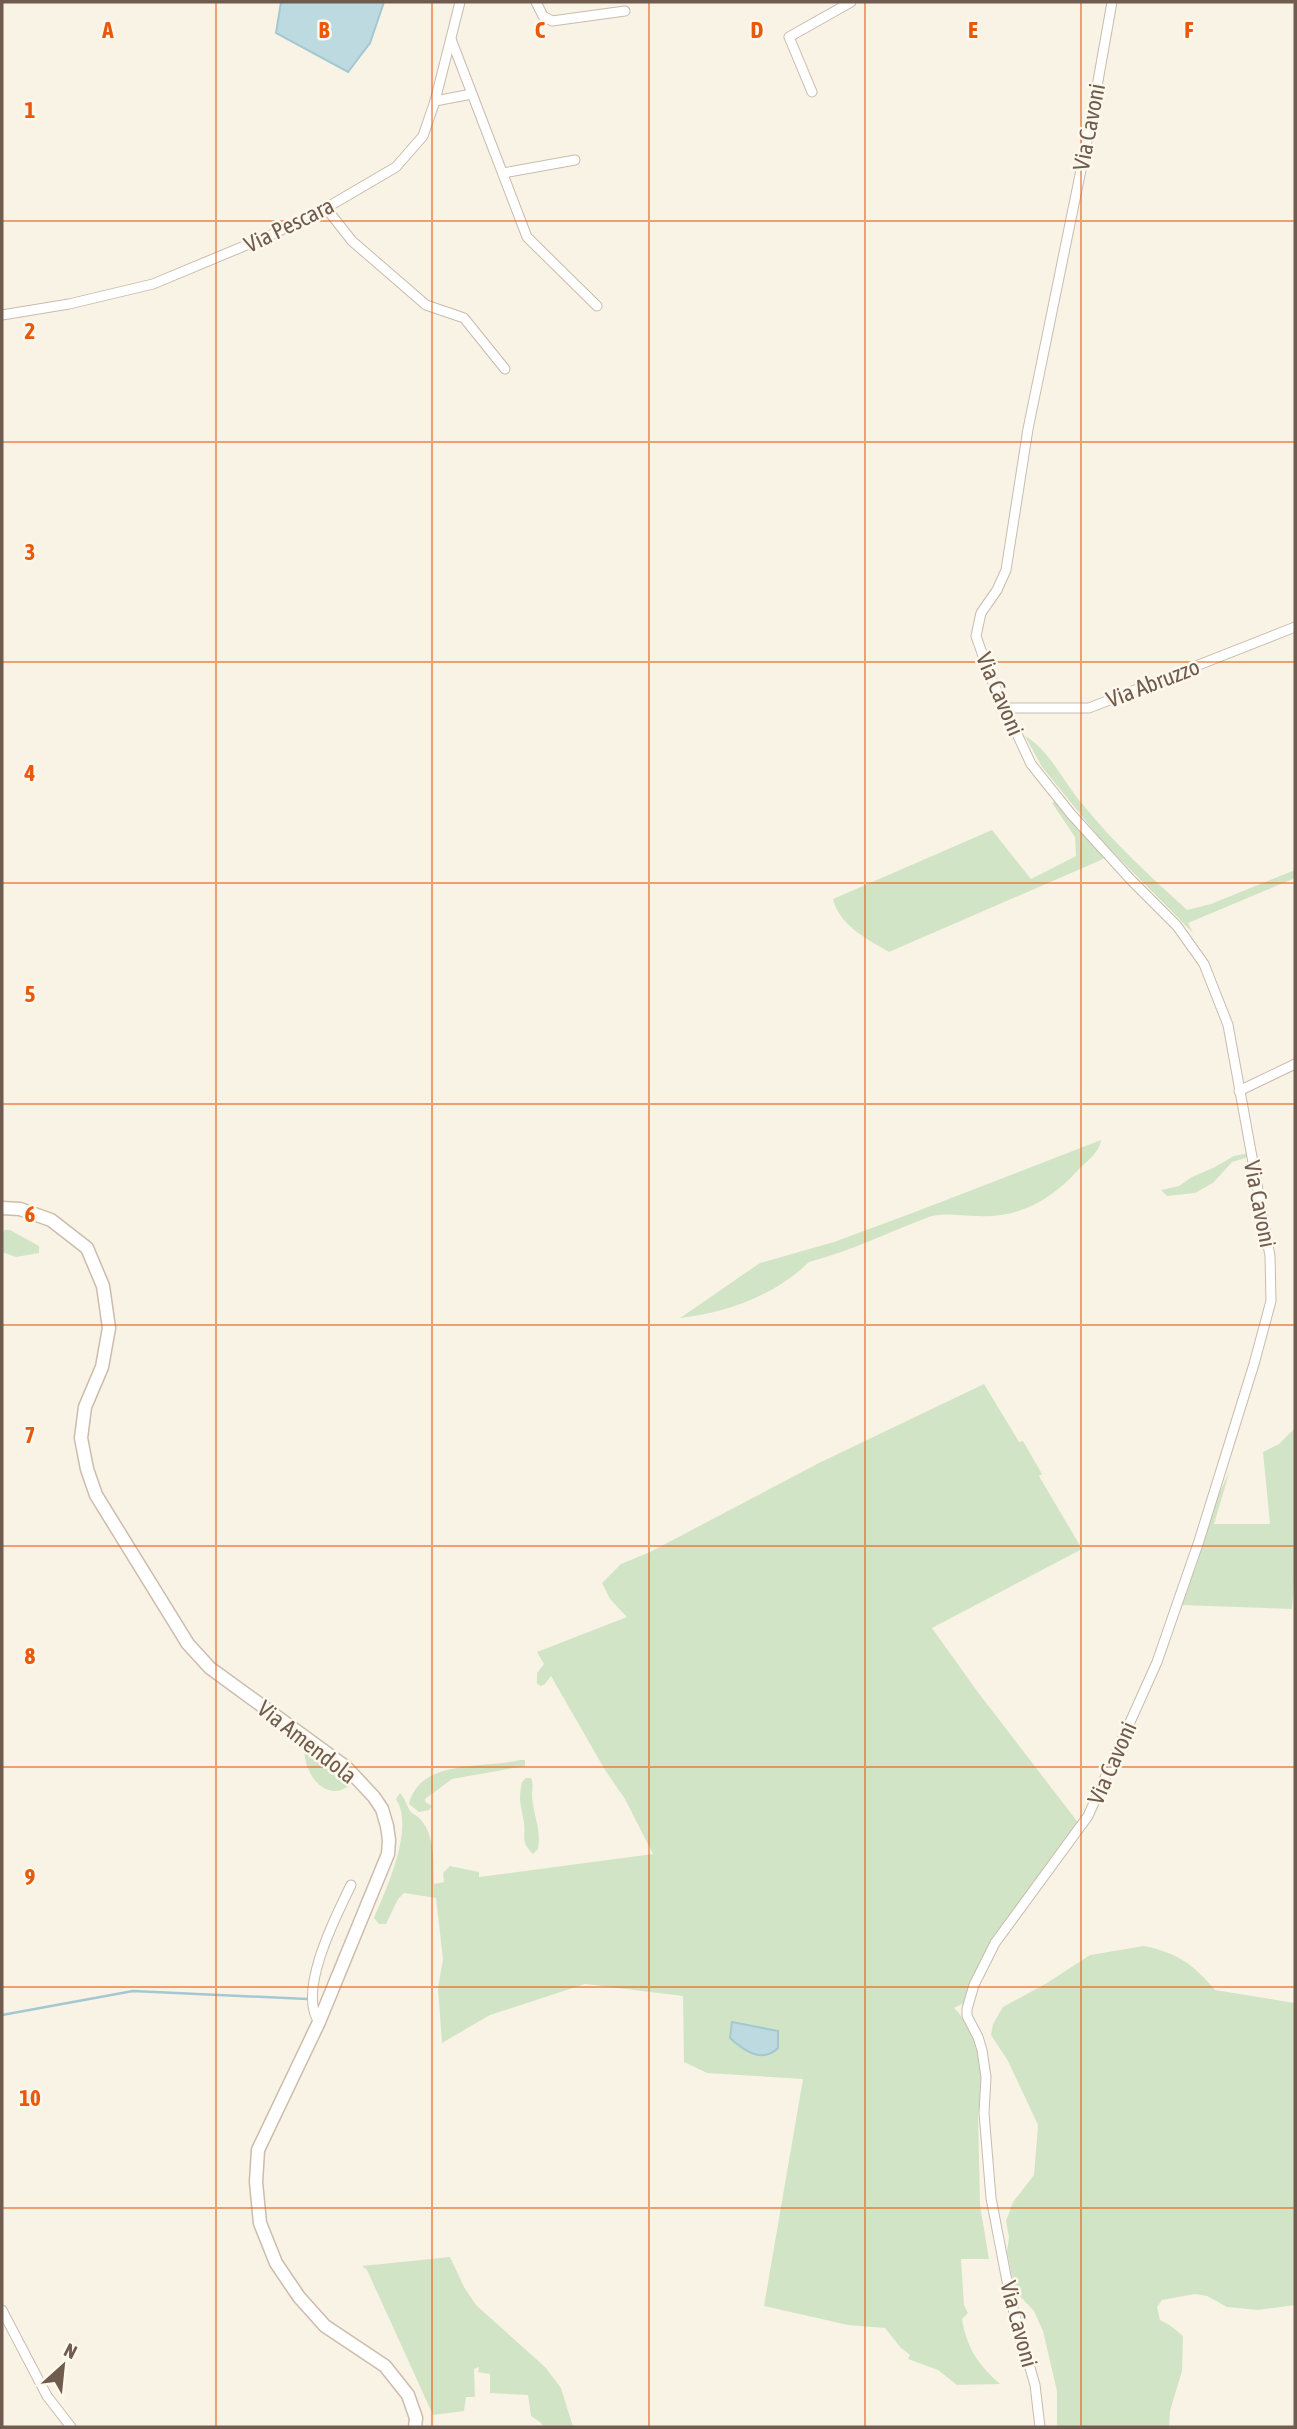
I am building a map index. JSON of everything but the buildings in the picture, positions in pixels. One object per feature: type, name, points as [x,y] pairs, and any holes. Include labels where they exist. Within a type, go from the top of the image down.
[{"type":"main road","name":"Via Amendola","points":[[2,1208],[20,1209],[51,1220],[87,1248],[103,1286],[109,1328],[102,1367],[85,1406],[81,1438],[87,1469],[96,1496],[188,1644],[210,1668],[346,1767],[382,1809],[389,1840],[388,1854],[319,2022],[258,2150],[256,2182],[260,2223],[276,2263],[299,2297],[325,2326],[385,2366],[408,2395],[416,2418],[415,2427]]},
{"type":"street","name":"Via Pescara","points":[[2,315],[69,304],[153,284],[221,258],[326,208],[396,167],[423,136],[435,101],[460,2]]},
{"type":"street","points":[[536,2],[543,16],[552,21],[625,11]]},
{"type":"street","name":"Via Cavoni","points":[[1040,2427],[1035,2385],[1010,2302],[991,2198],[984,2113],[986,2077],[982,2050],[967,2016],[967,2009],[974,1985],[995,1943],[1088,1816],[1117,1753],[1169,1631],[1254,1364],[1271,1301],[1270,1256],[1228,1025],[1204,964],[1177,926],[1071,814],[1031,764],[976,636],[981,613],[997,590],[1006,570],[1028,429],[1088,139],[1112,2]]},
{"type":"street","points":[[812,92],[789,37],[846,3]]},
{"type":"street","points":[[451,37],[527,237],[597,306]]},
{"type":"street","points":[[435,101],[472,93]]},
{"type":"street","points":[[503,173],[575,160]]},
{"type":"street","points":[[326,208],[352,241],[426,305],[464,318],[505,369]]},
{"type":"street","name":"Via Abruzzo","points":[[1005,708],[1090,708],[1295,627]]},
{"type":"street","points":[[1239,1091],[1295,1064]]},
{"type":"street","points":[[319,2022],[313,2013],[312,1999],[320,1955],[326,1936],[351,1885]]},
{"type":"street","points":[[2,2310],[47,2396],[71,2427]]},
{"type":"green space","points":[[1025,736],[1042,750],[1077,798],[1108,834],[1187,910],[1211,904],[1295,870],[1295,878],[1188,923],[1193,933],[1103,842],[1042,767]]},
{"type":"green space","points":[[1058,800],[1105,857],[889,952],[855,930],[836,908],[833,899],[992,830],[1031,879],[1076,856],[1075,837],[1052,803]]},
{"type":"green space","points":[[1101,1140],[1096,1152],[1068,1180],[1033,1205],[992,1216],[947,1214],[929,1217],[855,1247],[809,1262],[796,1274],[766,1293],[732,1307],[680,1318],[760,1263],[834,1242]]},
{"type":"green space","points":[[1249,1153],[1245,1158],[1232,1162],[1213,1183],[1195,1193],[1167,1196],[1161,1190],[1179,1186],[1234,1156]]},
{"type":"green space","points":[[10,1230],[39,1246],[39,1253],[16,1257],[2,1252],[2,1232]]},
{"type":"green space","points":[[984,1384],[1019,1442],[1023,1441],[1042,1474],[1039,1476],[1082,1549],[932,1628],[1080,1825],[1011,1916],[968,2001],[954,2008],[969,2028],[983,2073],[983,2101],[978,2112],[980,2205],[989,2259],[961,2259],[964,2305],[968,2313],[962,2319],[975,2355],[985,2370],[1000,2384],[957,2385],[938,2370],[908,2359],[910,2355],[885,2328],[848,2325],[764,2306],[803,2079],[707,2073],[684,2062],[683,1996],[585,1984],[490,2015],[442,2043],[438,1988],[443,1959],[436,1898],[404,1893],[398,1899],[386,1924],[379,1924],[374,1918],[401,1842],[401,1811],[396,1799],[400,1793],[409,1810],[419,1818],[429,1834],[433,1850],[434,1884],[444,1882],[443,1873],[450,1866],[479,1872],[479,1877],[653,1854],[625,1799],[605,1770],[551,1676],[545,1684],[537,1684],[537,1673],[544,1664],[537,1652],[627,1617],[610,1599],[602,1583],[621,1564],[650,1552],[819,1463]]},
{"type":"green space","points":[[1295,1428],[1295,1567],[1292,1609],[1181,1605],[1208,1519],[1230,1470],[1214,1524],[1270,1524],[1263,1452],[1279,1444]]},
{"type":"green space","points":[[305,1744],[321,1753],[354,1781],[344,1789],[335,1791],[318,1784],[307,1766]]},
{"type":"green space","points":[[525,1760],[525,1766],[452,1779],[425,1799],[425,1802],[432,1806],[429,1810],[419,1812],[409,1804],[415,1789],[439,1772]]},
{"type":"green space","points":[[531,1778],[539,1836],[538,1849],[533,1854],[525,1842],[520,1803],[522,1782]]},
{"type":"green space","points":[[1144,1946],[1176,1956],[1199,1973],[1215,1990],[1295,2003],[1295,2305],[1258,2310],[1227,2307],[1207,2296],[1195,2294],[1162,2300],[1157,2307],[1160,2320],[1183,2336],[1182,2371],[1170,2411],[1169,2427],[1057,2427],[1057,2391],[1043,2331],[1034,2311],[1015,2291],[1007,2252],[1009,2237],[1006,2221],[1013,2202],[1034,2175],[1038,2125],[1008,2061],[991,2035],[993,2024],[1003,2007],[1090,1955]]},
{"type":"green space","points":[[450,2257],[476,2305],[545,2367],[561,2388],[573,2427],[544,2427],[531,2416],[528,2395],[490,2393],[490,2374],[478,2372],[479,2367],[474,2369],[475,2397],[466,2397],[464,2411],[433,2415],[367,2270],[362,2266]]},
{"type":"water","points":[[281,2],[384,2],[370,43],[348,72],[276,33]]},
{"type":"water","points":[[732,2022],[778,2031],[778,2048],[766,2055],[747,2051],[730,2038]]},
{"type":"waterway","points":[[2,2015],[133,1991],[307,1999]]}]
